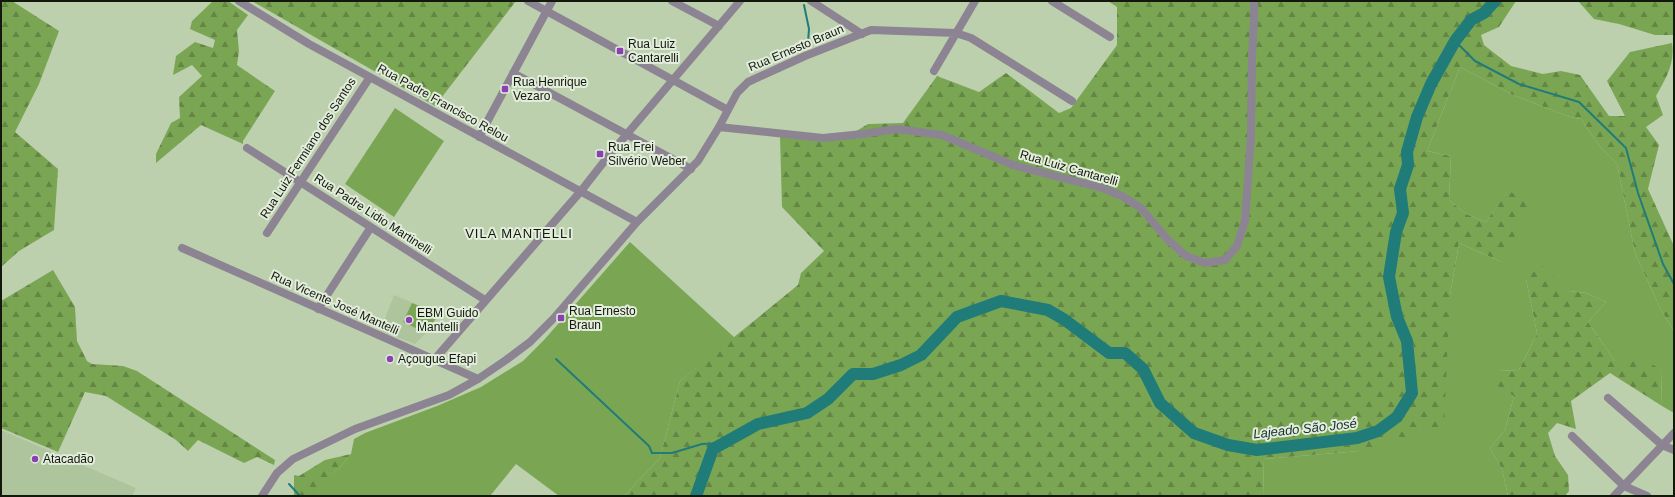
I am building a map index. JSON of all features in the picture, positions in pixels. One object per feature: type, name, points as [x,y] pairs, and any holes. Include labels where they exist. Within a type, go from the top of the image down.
[{"type":"street","name":"Rua Padre Francisco Relou","points":[[239,1],[309,44],[638,222]]},
{"type":"street","points":[[528,1],[728,110]]},
{"type":"street","points":[[479,137],[552,1]]},
{"type":"street","points":[[672,1],[719,26]]},
{"type":"street","points":[[434,360],[581,191],[627,134],[740,1]]},
{"type":"street","points":[[811,1],[862,34]]},
{"type":"street","points":[[934,72],[975,1]]},
{"type":"street","points":[[1052,1],[1110,37]]},
{"type":"street","name":"Rua Luiz Cantarelli","points":[[719,127],[823,138],[897,129],[942,135],[1013,165],[1102,188],[1122,196],[1141,208],[1168,240],[1186,256],[1204,262],[1225,260],[1237,246],[1245,221],[1251,136],[1254,1]]},
{"type":"street","name":"Rua Ernesto Braun","points":[[262,496],[281,469],[293,459],[355,429],[449,394],[478,379],[530,342],[554,318],[638,222],[698,161],[719,127],[737,92],[754,79],[805,56],[871,30],[956,33],[971,38],[1072,101]]},
{"type":"street","points":[[513,73],[691,169]]},
{"type":"street","name":"Rua Luiz Fermiano dos Santos","points":[[267,233],[370,77]]},
{"type":"street","name":"Rua Padre Lidio Martinelli","points":[[247,148],[485,300]]},
{"type":"street","points":[[318,309],[371,227]]},
{"type":"street","name":"Rua Vicente José Mantelli","points":[[182,248],[478,379]]},
{"type":"street","points":[[1608,398],[1662,445],[1674,450]]},
{"type":"street","points":[[1614,496],[1674,433]]},
{"type":"street","points":[[1572,436],[1624,486],[1647,496]]},
{"type":"shaded area","name":"EBM Guido Mantelli","points":[[394,295],[439,314],[426,333],[415,344],[380,331]]},
{"type":"shaded area","name":"Atacadão","points":[[1,430],[136,488],[132,496],[1,496]]},
{"type":"green space","points":[[1,1],[12,1],[59,31],[39,84],[15,132],[58,169],[54,230],[19,251],[1,267]]},
{"type":"green space","points":[[213,1],[228,1],[248,15],[237,30],[239,51],[237,65],[275,91],[243,141],[243,144],[201,125],[156,163],[156,154],[171,123],[180,118],[179,97],[202,76],[192,65],[173,75],[176,56],[195,42],[213,48],[215,40],[190,29],[192,21]]},
{"type":"green space","points":[[252,1],[516,1],[435,106]]},
{"type":"green space","points":[[1108,1],[1516,1],[1499,27],[1481,35],[1484,45],[1511,66],[1543,74],[1561,71],[1580,75],[1609,116],[1625,116],[1607,81],[1630,52],[1672,43],[1673,51],[1669,71],[1656,96],[1663,115],[1646,127],[1659,145],[1648,189],[1674,246],[1674,331],[1661,310],[1635,253],[1617,164],[1601,148],[1581,119],[1570,117],[1513,95],[1460,67],[1427,151],[1451,156],[1449,200],[1466,214],[1486,222],[1508,190],[1530,205],[1502,262],[1459,243],[1450,295],[1444,426],[1359,451],[1264,459],[1263,496],[624,496],[660,458],[680,381],[798,285],[801,273],[824,251],[782,207],[780,136],[853,133],[868,124],[903,123],[937,76],[979,92],[1006,73],[1059,113],[1071,108],[1117,45],[1117,7]]},
{"type":"green space","points":[[1578,1],[1674,1],[1674,35],[1655,35],[1619,24],[1594,19]]},
{"type":"green space","points":[[1460,67],[1513,95],[1570,117],[1581,119],[1601,148],[1617,164],[1635,253],[1661,310],[1674,331],[1674,413],[1662,406],[1661,370],[1615,361],[1588,322],[1606,302],[1586,293],[1569,291],[1526,279],[1537,333],[1519,370],[1499,371],[1514,396],[1505,430],[1490,448],[1502,469],[1508,496],[1263,496],[1264,459],[1359,451],[1450,295],[1459,243],[1502,262],[1508,191],[1486,222],[1466,214],[1449,200],[1451,156],[1427,151]]},
{"type":"green space","points":[[395,108],[444,141],[394,217],[345,184]]},
{"type":"green space","points":[[630,242],[735,338],[680,381],[660,458],[624,496],[559,496],[516,464],[490,496],[319,496],[317,485],[341,466],[351,454],[354,439],[365,433],[437,406],[481,387],[523,361],[544,340]]},
{"type":"green space","points":[[1540,264],[1569,291],[1586,293],[1606,302],[1588,322],[1615,361],[1636,353],[1661,370],[1662,406],[1610,373],[1571,401],[1576,429],[1557,423],[1548,433],[1555,456],[1568,475],[1569,491],[1565,496],[1508,496],[1502,469],[1490,448],[1505,430],[1514,396],[1492,382],[1499,371],[1519,370],[1537,333],[1526,279]]},
{"type":"green space","points":[[53,270],[75,307],[77,341],[87,361],[92,364],[123,366],[137,371],[275,460],[274,465],[257,457],[244,463],[198,440],[188,451],[176,440],[106,396],[85,392],[58,452],[1,428],[1,301]]},
{"type":"green space","points":[[412,303],[439,314],[426,333],[403,322]]},
{"type":"green space","points":[[351,454],[341,466],[318,485],[319,496],[294,496],[294,475],[299,476],[325,460]]},
{"type":"waterway","name":"Lajeado São José","points":[[696,496],[713,449],[758,424],[807,413],[828,399],[853,374],[873,374],[901,365],[921,355],[957,317],[1001,301],[1048,310],[1065,320],[1109,353],[1125,353],[1143,369],[1160,403],[1194,433],[1228,445],[1257,450],[1357,438],[1378,431],[1397,417],[1412,393],[1407,341],[1397,317],[1389,277],[1396,232],[1403,213],[1400,189],[1408,165],[1407,152],[1417,117],[1431,84],[1455,41],[1471,20],[1484,13],[1495,1]]},
{"type":"waterway","points":[[804,5],[809,29],[808,42],[810,46]]},
{"type":"waterway","points":[[1455,41],[1475,61],[1519,84],[1579,102],[1626,148],[1638,193],[1663,264],[1674,284]]},
{"type":"waterway","points":[[556,359],[649,446],[652,453],[672,453],[702,444],[724,443]]},
{"type":"waterway","points":[[289,484],[300,496]]},
{"type":"place","name":"Rua Luiz Cantarelli","points":[[620,51]]},
{"type":"place","name":"Rua Henrique Vezaro","points":[[505,89]]},
{"type":"place","name":"Rua Frei Silvério Weber","points":[[600,154]]},
{"type":"place","name":"Rua Ernesto Braun","points":[[561,318]]},
{"type":"place","name":"EBM Guido Mantelli","points":[[409,320]]},
{"type":"place","name":"Açougue Efapi","points":[[390,359]]},
{"type":"place","name":"Atacadão","points":[[35,459]]},
{"type":"district","name":"VILA MANTELLI","points":[[519,233]]}]
